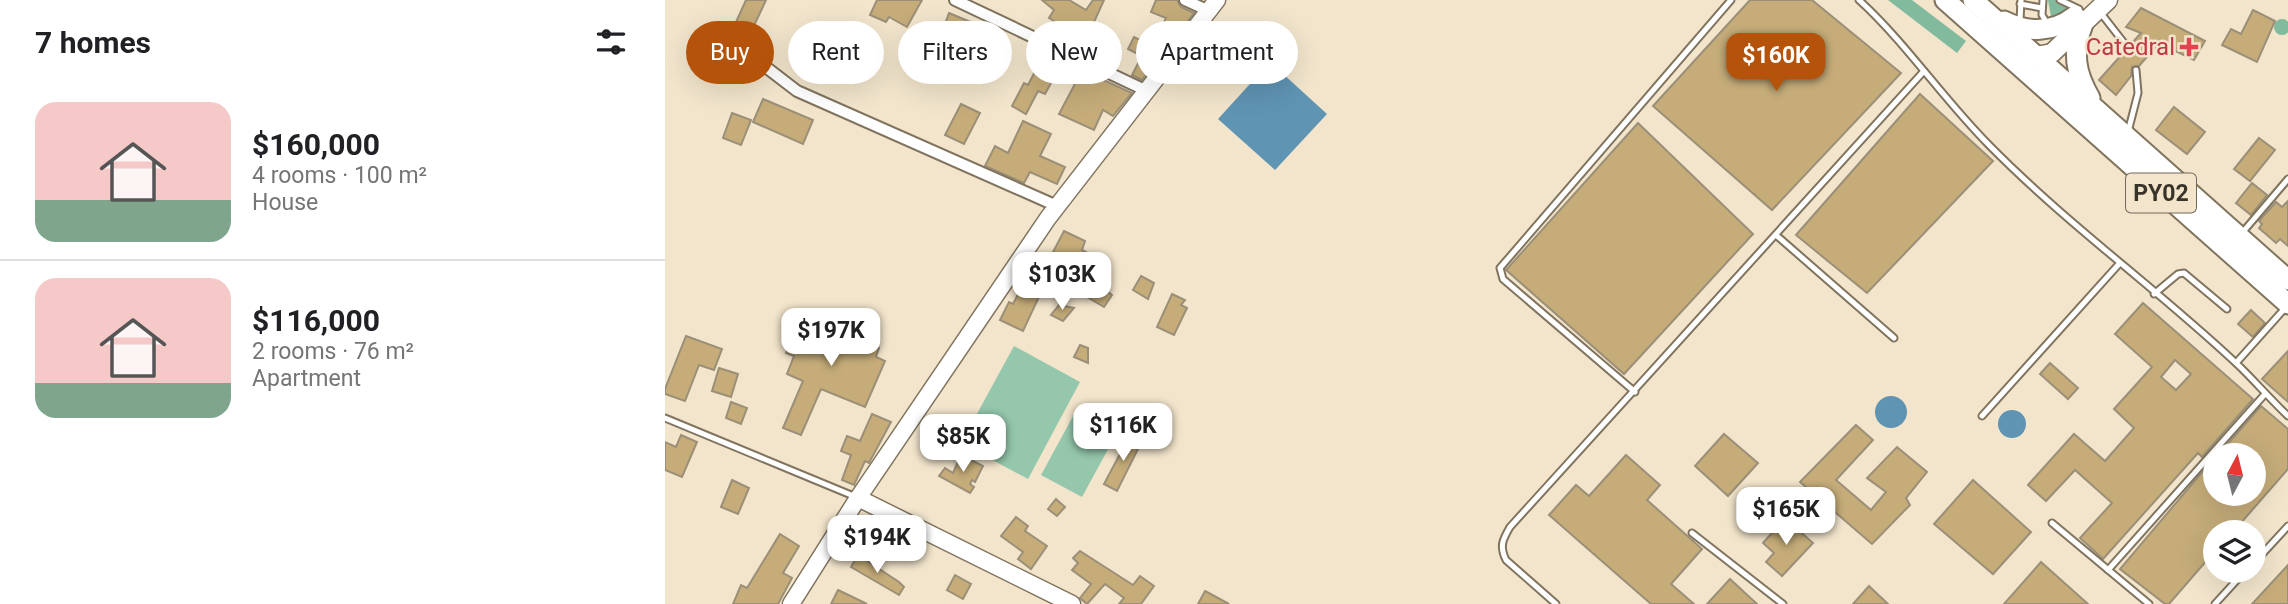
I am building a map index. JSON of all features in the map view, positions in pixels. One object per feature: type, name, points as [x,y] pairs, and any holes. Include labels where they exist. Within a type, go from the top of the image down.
[{"type":"highway","name":"PY02","points":[[1945,0],[2288,304]]},
{"type":"highway","points":[[1954,0],[2003,44],[2017,52],[2041,57],[2044,76],[2051,86],[2110,137],[2125,161]]},
{"type":"highway","name":"PY02","points":[[1980,6],[2041,57],[2288,280]]},
{"type":"highway","points":[[1980,6],[2024,29],[2081,14],[2075,48],[2077,71],[2098,111]]},
{"type":"main road","points":[[791,604],[858,498],[1057,206],[1213,6]]},
{"type":"main road","points":[[2041,57],[2045,48],[2081,14]]},
{"type":"main road","points":[[858,498],[1072,604]]},
{"type":"street","points":[[955,0],[1147,91]]},
{"type":"street","points":[[1185,0],[1213,6]]},
{"type":"street","points":[[774,73],[797,91],[1057,206]]},
{"type":"lane","points":[[1635,392],[1503,279],[1500,268],[1731,0]]},
{"type":"lane","points":[[1859,0],[1888,27],[1943,97],[1991,147],[2119,264],[2236,363],[2288,416]]},
{"type":"lane","points":[[2043,0],[2043,20],[2049,24],[2081,14]]},
{"type":"lane","points":[[2060,0],[2128,48]]},
{"type":"lane","points":[[2042,8],[2021,2],[2020,23],[2081,14]]},
{"type":"lane","points":[[1556,604],[1506,560],[1502,551],[1503,540],[1510,527],[1924,71]]},
{"type":"lane","points":[[2127,136],[2139,93],[2136,71]]},
{"type":"lane","points":[[2240,236],[2288,178]]},
{"type":"lane","points":[[1776,235],[1894,338]]},
{"type":"lane","points":[[1982,416],[2119,264]]},
{"type":"lane","points":[[2154,294],[2178,274],[2184,273],[2227,309]]},
{"type":"lane","points":[[2236,363],[2288,304]]},
{"type":"lane","points":[[2108,570],[2265,394]]},
{"type":"lane","points":[[665,418],[858,498]]},
{"type":"lane","points":[[2052,523],[2149,604]]},
{"type":"lane","points":[[2266,549],[2288,526]]},
{"type":"lane","points":[[1692,533],[1783,604]]},
{"type":"lane","points":[[2215,604],[2234,583]]},
{"type":"green space","points":[[1888,0],[1912,0],[1966,41],[1957,53]]},
{"type":"green space","points":[[2048,0],[2057,0],[2071,10],[2056,19],[2051,17]]},
{"type":"green space","points":[[2279,20],[2287,22],[2289,30],[2285,34],[2279,34],[2275,30],[2275,24]]},
{"type":"green space","points":[[1014,346],[1080,382],[1028,479],[961,443]]},
{"type":"green space","points":[[1078,407],[1119,429],[1082,497],[1041,475]]},
{"type":"water","points":[[1250,84],[1294,84],[1327,114],[1275,170],[1218,119]]},
{"type":"water","points":[[1891,396],[1902,401],[1907,412],[1902,423],[1891,428],[1880,423],[1875,412],[1880,401]]},
{"type":"water","points":[[2012,410],[2022,414],[2026,424],[2022,434],[2012,438],[2002,434],[1998,424],[2002,414]]},
{"type":"building","points":[[746,0],[766,0],[756,21],[736,21]]},
{"type":"building","points":[[877,0],[922,0],[910,21],[898,22],[889,17],[886,22],[870,15]]},
{"type":"building","points":[[1042,0],[1069,0],[1086,10],[1093,0],[1104,0],[1095,21],[1054,21],[1049,18],[1054,10]]},
{"type":"building","points":[[1156,0],[1177,0],[1181,7],[1194,13],[1188,21],[1165,21],[1166,18],[1151,12]]},
{"type":"building","points":[[1750,0],[1812,0],[1901,73],[1772,210],[1653,106]]},
{"type":"building","points":[[2141,8],[2205,41],[2194,60],[2159,43],[2139,66],[2132,67],[2131,76],[2116,95],[2099,80],[2124,52],[2133,51],[2131,44],[2141,33],[2126,27]]},
{"type":"building","points":[[2253,10],[2275,21],[2257,62],[2222,45],[2231,29],[2241,34]]},
{"type":"building","points":[[949,13],[968,21],[946,21]]},
{"type":"building","points":[[1134,37],[1136,38],[1136,53],[1128,49]]},
{"type":"building","points":[[1024,83],[1051,84],[1045,94],[1038,91],[1026,114],[1012,106]]},
{"type":"building","points":[[1075,84],[1112,84],[1132,93],[1113,116],[1103,110],[1094,130],[1059,114]]},
{"type":"building","points":[[1920,94],[1993,161],[1867,293],[1796,235]]},
{"type":"building","points":[[763,99],[813,120],[803,144],[753,122]]},
{"type":"building","points":[[961,104],[980,113],[964,144],[945,135]]},
{"type":"building","points":[[2174,107],[2205,132],[2187,154],[2156,130]]},
{"type":"building","points":[[732,113],[751,120],[741,145],[723,138]]},
{"type":"building","points":[[1023,121],[1051,134],[1040,156],[1065,167],[1057,184],[1030,172],[1024,183],[985,166],[995,146],[1008,153]]},
{"type":"building","points":[[1638,123],[1753,234],[1624,374],[1506,270]]},
{"type":"building","points":[[2259,138],[2275,150],[2250,181],[2234,169]]},
{"type":"building","points":[[2252,183],[2267,195],[2251,215],[2236,203]]},
{"type":"building","points":[[2288,201],[2288,246],[2280,239],[2276,243],[2259,228],[2262,224],[2259,221],[2276,202],[2282,207]]},
{"type":"building","points":[[1064,231],[1085,241],[1082,250],[1097,258],[1086,283],[1068,274],[1070,260],[1053,252]]},
{"type":"building","points":[[1141,276],[1154,283],[1148,299],[1133,290]]},
{"type":"building","points":[[1033,278],[1045,284],[1023,331],[1000,320],[1009,302],[1013,304],[1024,283],[1029,285]]},
{"type":"building","points":[[1092,280],[1112,295],[1104,307],[1082,294]]},
{"type":"building","points":[[1172,294],[1185,300],[1181,305],[1187,308],[1174,335],[1157,327]]},
{"type":"building","points":[[2143,303],[2253,399],[2214,443],[2203,443],[2203,456],[2198,453],[2103,559],[2080,538],[2112,503],[2075,470],[2046,501],[2028,485],[2074,434],[2105,461],[2134,428],[2114,409],[2152,367],[2115,334]],"holes":[[[2175,360],[2191,374],[2176,390],[2161,377]]]},
{"type":"building","points":[[1059,305],[1074,308],[1063,321],[1051,315]]},
{"type":"building","points":[[848,310],[864,317],[856,338],[879,348],[876,357],[885,361],[865,407],[821,389],[801,435],[783,428],[803,381],[787,374],[794,356],[786,353],[798,324],[835,340]]},
{"type":"building","points":[[2251,310],[2265,323],[2253,337],[2238,324]]},
{"type":"building","points":[[686,336],[722,349],[714,370],[699,365],[685,401],[665,394],[665,389]]},
{"type":"building","points":[[1080,345],[1088,348],[1088,363],[1074,357]]},
{"type":"building","points":[[2288,351],[2288,402],[2262,379]]},
{"type":"building","points":[[2050,363],[2078,388],[2068,399],[2040,374]]},
{"type":"building","points":[[719,368],[738,374],[731,397],[712,391]]},
{"type":"building","points":[[731,402],[747,408],[741,424],[726,418]]},
{"type":"building","points":[[2261,406],[2288,429],[2288,469],[2266,494],[2266,443],[2229,443]]},
{"type":"building","points":[[872,414],[891,422],[869,463],[865,461],[854,485],[842,480],[851,455],[841,451],[847,436],[860,441]]},
{"type":"building","points":[[1856,425],[1873,440],[1836,480],[1871,510],[1886,492],[1867,478],[1897,447],[1927,472],[1906,498],[1910,505],[1872,544],[1800,482]]},
{"type":"building","points":[[1724,434],[1758,463],[1728,496],[1695,466]]},
{"type":"building","points":[[681,435],[697,442],[682,477],[665,470],[665,442],[676,447]]},
{"type":"building","points":[[1130,435],[1142,441],[1117,491],[1104,484]]},
{"type":"building","points":[[961,455],[983,466],[975,482],[972,480],[970,484],[974,487],[970,493],[939,476],[945,468],[953,473]]},
{"type":"building","points":[[1626,455],[1660,485],[1647,500],[1702,549],[1671,584],[1694,604],[1651,604],[1549,515],[1576,485],[1589,496]]},
{"type":"building","points":[[2203,471],[2203,506],[2256,506],[2243,520],[2203,520],[2203,565],[2169,604],[2165,604],[2120,569]]},
{"type":"building","points":[[732,480],[749,488],[738,514],[721,507]]},
{"type":"building","points":[[1973,480],[2031,532],[1993,574],[1934,524]]},
{"type":"building","points":[[1056,499],[1065,507],[1057,516],[1048,509]]},
{"type":"building","points":[[1016,517],[1028,526],[1025,531],[1047,546],[1031,569],[1018,559],[1023,552],[1001,536]]},
{"type":"building","points":[[1785,518],[1813,543],[1782,576],[1766,562],[1774,553],[1763,543]]},
{"type":"building","points":[[780,534],[799,546],[783,573],[792,578],[778,604],[733,604],[741,585],[747,588]]},
{"type":"building","points":[[1080,551],[1133,585],[1140,576],[1154,586],[1141,604],[1119,604],[1124,598],[1105,584],[1087,604],[1080,598],[1091,584],[1072,570],[1078,563],[1073,558]]},
{"type":"building","points":[[858,555],[899,582],[904,587],[899,595],[851,567]]},
{"type":"building","points":[[2041,562],[2088,604],[2004,604]]},
{"type":"building","points":[[2288,565],[2288,604],[2252,604]]},
{"type":"building","points":[[955,575],[971,584],[963,599],[947,590]]},
{"type":"building","points":[[1730,579],[1757,604],[1707,604]]},
{"type":"building","points":[[1869,586],[1888,604],[1853,604]]},
{"type":"building","points":[[838,590],[867,604],[831,604]]},
{"type":"building","points":[[1205,591],[1229,604],[1198,604]]},
{"type":"place","name":"Catedral","points":[[2189,47]]}]
